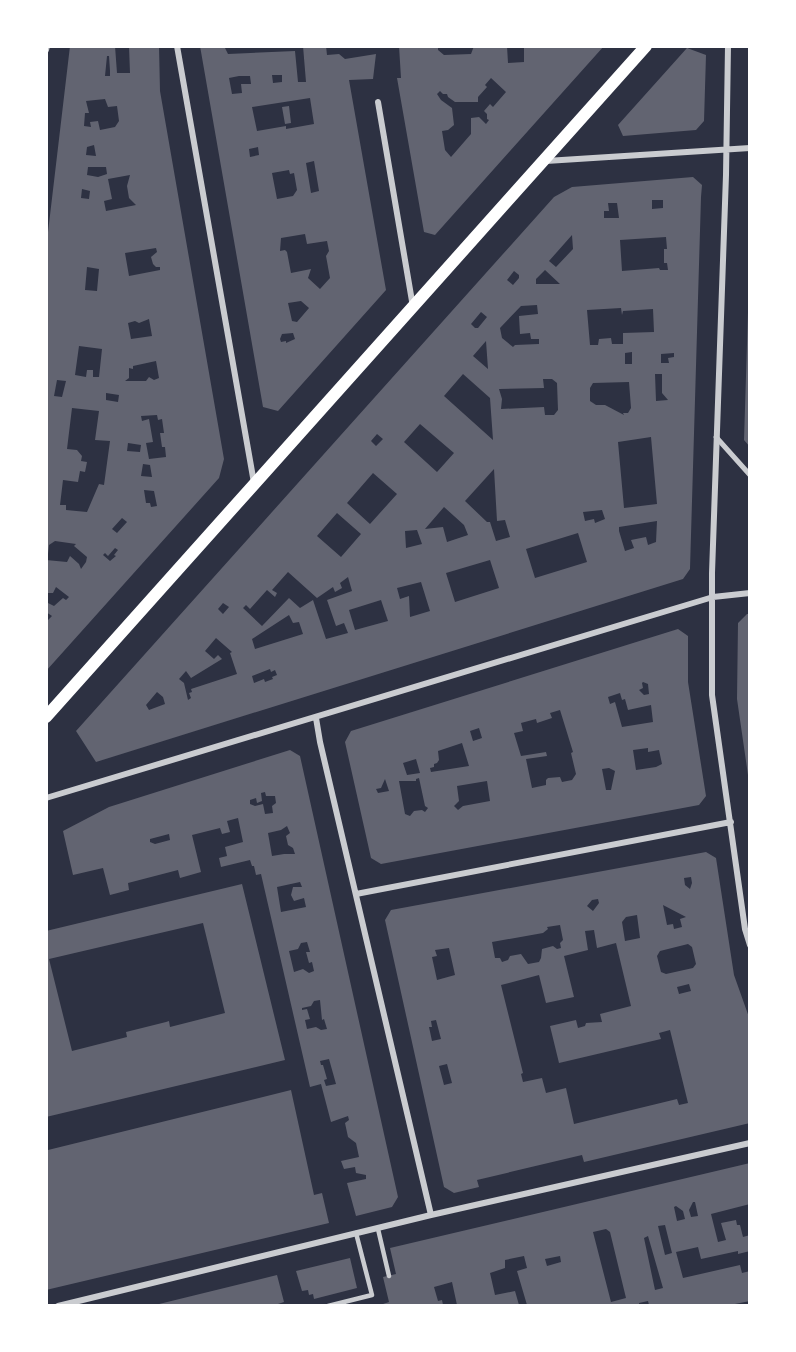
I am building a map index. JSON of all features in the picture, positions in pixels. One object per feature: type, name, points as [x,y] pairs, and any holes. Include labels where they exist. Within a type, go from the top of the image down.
[{"type":"main road","points":[[46,717],[646,46]]},
{"type":"street","points":[[177,46],[254,483]]},
{"type":"street","points":[[728,46],[712,597],[712,694],[745,928],[750,945]]},
{"type":"street","points":[[378,102],[413,307]]},
{"type":"street","points":[[545,161],[750,148]]},
{"type":"street","points":[[716,437],[750,475]]},
{"type":"street","points":[[46,798],[712,597],[750,593]]},
{"type":"street","points":[[316,718],[431,1215]]},
{"type":"street","points":[[356,894],[731,822]]},
{"type":"street","points":[[58,1305],[78,1303],[431,1215],[750,1143]]},
{"type":"lane","points":[[378,1229],[389,1276]]},
{"type":"lane","points":[[328,1305],[372,1296],[356,1233]]},
{"type":"building","points":[[70,46],[115,46],[117,73],[130,73],[129,46],[159,46],[160,91],[224,459],[219,478],[46,671],[46,622],[52,616],[46,612],[46,602],[54,606],[63,598],[66,600],[69,597],[56,587],[53,593],[46,593],[46,560],[67,562],[70,556],[81,569],[87,557],[74,546],[76,544],[55,541],[49,545],[48,554],[46,554],[46,249]],"holes":[[[107,56],[109,56],[110,76],[105,76]],[[105,99],[108,107],[117,106],[119,121],[115,127],[100,130],[98,121],[90,122],[91,127],[84,126],[85,113],[89,113],[86,101]],[[94,145],[96,156],[86,155],[87,147]],[[88,167],[106,167],[107,174],[98,177],[87,175]],[[130,175],[127,186],[129,198],[136,205],[106,211],[104,201],[112,199],[108,179]],[[82,189],[90,191],[89,199],[81,198]],[[156,248],[157,252],[151,257],[153,264],[160,267],[160,270],[129,276],[125,253]],[[87,267],[99,269],[97,291],[85,290]],[[149,319],[152,336],[131,339],[128,323],[135,321],[139,323]],[[79,346],[102,349],[99,377],[93,377],[93,370],[87,370],[86,377],[75,375]],[[156,361],[159,378],[154,380],[149,377],[146,381],[125,381],[129,378],[129,368],[133,369],[133,366]],[[57,380],[66,381],[62,397],[54,396]],[[106,393],[119,395],[118,402],[106,400]],[[72,408],[99,411],[95,440],[110,441],[104,485],[99,484],[87,512],[66,510],[66,505],[60,505],[63,480],[78,482],[80,471],[85,472],[87,462],[81,461],[82,456],[77,450],[67,449]],[[157,415],[158,420],[162,419],[164,433],[160,433],[166,457],[149,459],[146,443],[153,442],[149,419],[142,421],[141,416]],[[128,443],[141,445],[140,452],[127,451]],[[143,464],[150,465],[152,477],[141,476]],[[144,490],[154,491],[157,506],[151,507],[150,503],[146,503]],[[122,518],[127,522],[117,533],[112,529]],[[115,548],[118,550],[114,555],[116,556],[110,561],[103,555],[105,553],[108,556]]]},
{"type":"building","points":[[200,46],[224,46],[228,54],[295,51],[298,82],[306,82],[303,46],[326,46],[327,55],[339,54],[345,59],[376,54],[373,79],[349,80],[386,290],[278,411],[263,407]],"holes":[[[272,75],[282,75],[282,82],[273,83]],[[250,76],[251,84],[241,84],[242,93],[232,94],[229,78]],[[310,98],[314,124],[257,131],[252,107]],[[258,147],[259,155],[250,157],[249,149]],[[314,161],[319,191],[311,193],[306,163]],[[289,170],[290,174],[294,173],[297,190],[293,196],[277,199],[272,173]],[[305,234],[307,244],[327,241],[329,251],[326,256],[330,278],[320,289],[308,278],[311,269],[291,273],[287,252],[280,251],[281,238]],[[301,301],[309,308],[297,322],[292,321],[288,303]],[[293,333],[295,339],[286,343],[286,341],[281,342],[282,334]]]},
{"type":"building","points":[[399,46],[438,46],[438,50],[444,55],[471,54],[474,46],[507,46],[508,63],[524,62],[524,46],[604,46],[435,235],[424,232],[397,78],[401,78]],"holes":[[[491,78],[506,92],[493,107],[490,104],[484,111],[489,120],[486,124],[479,117],[471,118],[471,134],[451,157],[445,150],[442,131],[454,125],[452,108],[437,94],[440,91],[447,94],[455,102],[478,102],[478,97]]]},
{"type":"building","points":[[687,48],[706,55],[704,121],[696,130],[623,136],[618,125]]},
{"type":"building","points":[[289,106],[291,123],[285,124],[282,107]]},
{"type":"building","points":[[693,177],[702,185],[690,569],[683,579],[96,762],[76,731],[554,197],[572,187]],"holes":[[[652,200],[663,200],[663,208],[652,209]],[[608,203],[617,203],[619,218],[604,218],[604,211],[609,211]],[[572,235],[573,249],[556,267],[549,261]],[[666,237],[667,249],[664,249],[664,263],[667,263],[668,270],[659,268],[622,271],[620,240]],[[545,270],[560,284],[536,284],[536,279]],[[514,271],[519,275],[513,285],[507,280]],[[537,305],[538,314],[519,316],[520,334],[530,333],[531,339],[539,339],[539,344],[513,347],[502,338],[500,328],[521,306]],[[621,308],[622,315],[623,311],[653,309],[654,332],[623,333],[623,344],[612,344],[611,338],[599,339],[598,345],[590,345],[587,310]],[[481,312],[487,317],[478,328],[471,324]],[[486,341],[488,369],[473,356]],[[632,352],[632,364],[625,364],[625,353]],[[674,353],[674,357],[668,358],[669,363],[661,363],[661,354]],[[463,374],[490,398],[493,440],[444,396]],[[655,374],[662,374],[662,393],[668,400],[656,401]],[[543,379],[552,379],[557,383],[558,410],[554,415],[545,415],[544,407],[501,409],[502,399],[499,389],[544,388]],[[629,382],[631,408],[628,413],[623,413],[624,415],[605,405],[596,405],[590,401],[590,388],[593,383]],[[420,424],[454,453],[437,472],[404,442]],[[377,434],[383,439],[376,446],[371,441]],[[651,437],[657,504],[624,508],[618,442]],[[494,469],[497,521],[505,520],[510,537],[496,541],[490,522],[487,522],[465,501]],[[373,473],[397,494],[370,524],[347,503]],[[444,507],[464,525],[468,535],[447,542],[443,527],[425,529]],[[602,510],[605,519],[595,523],[594,519],[585,521],[583,512]],[[337,513],[361,534],[341,557],[317,536]],[[657,521],[656,542],[648,545],[646,537],[631,540],[634,548],[625,551],[619,527]],[[417,530],[422,544],[406,548],[405,531]],[[578,533],[587,562],[535,578],[526,549]],[[490,560],[499,588],[455,602],[446,573]],[[288,572],[317,598],[333,587],[335,592],[342,588],[340,583],[348,577],[352,591],[327,600],[336,626],[344,623],[348,633],[326,639],[313,600],[300,608],[289,598],[262,626],[243,608],[246,605],[250,609],[267,590],[275,597],[277,593],[272,590]],[[421,582],[430,611],[410,617],[409,596],[400,599],[397,588]],[[381,600],[388,621],[355,630],[349,610]],[[223,603],[229,607],[223,614],[218,609]],[[289,615],[293,623],[299,622],[303,634],[255,649],[252,639]],[[216,638],[232,652],[230,653],[237,674],[191,689],[192,692],[189,693],[191,698],[188,700],[184,683],[179,679],[186,671],[191,678],[222,659],[218,655],[214,659],[205,651]],[[270,669],[271,672],[275,670],[277,675],[272,677],[273,679],[265,682],[264,679],[254,683],[252,676]],[[157,692],[163,697],[165,704],[149,710],[146,705]]]},
{"type":"building","points":[[748,312],[750,312],[750,447],[744,440]]},
{"type":"building","points":[[750,614],[748,775],[737,699],[738,623]]},
{"type":"building","points":[[678,629],[688,636],[688,682],[706,796],[699,805],[381,864],[371,858],[345,742],[351,731]],"holes":[[[643,682],[648,684],[649,694],[644,695],[639,690],[643,688]],[[620,693],[622,700],[625,699],[628,710],[651,705],[653,722],[622,727],[615,702],[610,704],[608,697]],[[560,710],[573,752],[571,753],[576,774],[572,780],[562,782],[560,777],[548,778],[546,785],[532,788],[526,759],[547,756],[546,752],[521,756],[514,733],[523,731],[521,723],[536,719],[537,723],[552,718],[550,713]],[[479,728],[482,738],[473,741],[470,731]],[[462,743],[469,766],[431,772],[430,768],[434,767],[439,760],[438,751]],[[648,748],[648,752],[659,750],[662,764],[636,770],[633,750]],[[416,759],[420,773],[407,775],[403,763]],[[609,768],[615,771],[611,790],[606,790],[602,769]],[[419,778],[425,806],[428,808],[425,812],[414,811],[410,816],[405,814],[399,781],[416,781]],[[385,779],[389,791],[378,793],[376,789],[381,788]],[[487,781],[490,801],[463,806],[458,810],[454,806],[459,801],[457,786]]]},
{"type":"building","points":[[290,750],[300,756],[398,1197],[392,1207],[356,1216],[347,1183],[366,1179],[366,1175],[356,1173],[355,1167],[344,1169],[341,1161],[359,1157],[356,1143],[348,1137],[345,1123],[349,1120],[348,1116],[331,1122],[321,1084],[310,1087],[261,874],[256,875],[250,860],[221,867],[219,858],[227,856],[225,847],[243,842],[238,818],[227,821],[230,832],[222,834],[220,828],[192,835],[201,872],[180,878],[178,870],[128,883],[129,890],[110,895],[103,868],[73,875],[63,831],[109,807]],"holes":[[[265,792],[266,796],[275,796],[276,803],[272,806],[273,813],[265,814],[263,804],[255,806],[250,804],[250,800],[256,798],[257,803],[262,801],[261,793]],[[287,826],[290,833],[286,836],[288,845],[293,848],[295,854],[272,856],[268,833]],[[169,834],[170,840],[155,844],[150,842],[150,839]],[[300,882],[302,887],[293,887],[291,895],[294,901],[304,898],[306,907],[281,912],[277,887]],[[307,942],[310,952],[306,952],[314,971],[309,973],[303,969],[294,972],[289,951],[298,949],[301,943]],[[320,1000],[322,1020],[324,1019],[327,1029],[321,1030],[316,1027],[307,1029],[305,1020],[310,1019],[307,1009],[302,1010],[302,1008],[311,1006],[314,1001]],[[329,1059],[336,1084],[326,1086],[324,1080],[327,1079],[323,1065],[320,1061]]]},
{"type":"building","points":[[706,852],[716,858],[734,975],[750,1020],[750,1123],[584,1162],[582,1155],[477,1180],[479,1187],[454,1193],[444,1187],[385,920],[391,910]],"holes":[[[691,877],[690,889],[685,885],[684,878]],[[598,899],[599,903],[593,911],[587,906],[592,900]],[[663,905],[686,917],[680,919],[682,927],[674,929],[673,924],[667,925]],[[637,915],[640,938],[625,941],[622,922],[626,917]],[[560,925],[563,940],[560,943],[561,948],[557,949],[553,946],[542,949],[539,962],[528,964],[521,954],[510,956],[508,960],[502,962],[500,958],[495,958],[492,942],[543,933],[548,929],[547,927]],[[594,930],[597,948],[616,943],[631,1006],[600,1014],[602,1022],[586,1023],[585,1026],[578,1028],[576,1020],[550,1026],[559,1063],[661,1039],[659,1033],[670,1030],[688,1103],[679,1105],[677,1099],[574,1124],[566,1088],[546,1093],[542,1078],[523,1082],[521,1074],[523,1073],[501,985],[539,975],[546,1003],[574,997],[564,956],[588,950],[585,931]],[[688,944],[692,947],[696,964],[693,968],[666,974],[661,972],[657,956],[660,951]],[[449,948],[455,975],[437,980],[432,957],[437,956],[435,950]],[[689,984],[691,991],[679,994],[677,987]],[[436,1020],[441,1039],[432,1041],[429,1027],[432,1027],[431,1021]],[[447,1064],[452,1083],[444,1085],[439,1066]]]},
{"type":"building","points":[[242,884],[285,1060],[46,1117],[46,931]],"holes":[[[203,923],[225,1013],[170,1027],[169,1021],[126,1032],[127,1037],[72,1051],[49,959]]]},
{"type":"building","points":[[291,1090],[314,1195],[322,1193],[329,1223],[46,1290],[46,1146],[48,1150]]},
{"type":"building","points":[[750,1163],[750,1204],[711,1214],[718,1242],[726,1240],[721,1223],[736,1220],[743,1237],[750,1235],[750,1251],[738,1254],[738,1251],[701,1259],[698,1247],[676,1252],[683,1278],[740,1265],[742,1273],[750,1271],[750,1301],[735,1305],[649,1305],[648,1301],[639,1303],[639,1305],[527,1305],[517,1271],[527,1268],[524,1256],[505,1260],[505,1268],[490,1273],[495,1295],[515,1291],[519,1305],[457,1305],[452,1282],[434,1287],[438,1301],[442,1300],[443,1305],[380,1305],[389,1302],[383,1277],[396,1274],[390,1248]],"holes":[[[695,1202],[698,1216],[691,1217],[689,1210]],[[676,1206],[683,1211],[685,1219],[677,1221],[674,1207]],[[665,1225],[672,1253],[665,1255],[658,1226]],[[606,1229],[610,1232],[626,1298],[611,1302],[593,1232]],[[648,1236],[663,1288],[655,1290],[644,1238]],[[560,1256],[561,1262],[547,1266],[545,1259]]]},
{"type":"building","points":[[350,1258],[357,1288],[314,1299],[313,1294],[309,1295],[308,1290],[302,1291],[296,1271]]},
{"type":"building","points":[[277,1275],[284,1302],[278,1305],[155,1305]]}]
